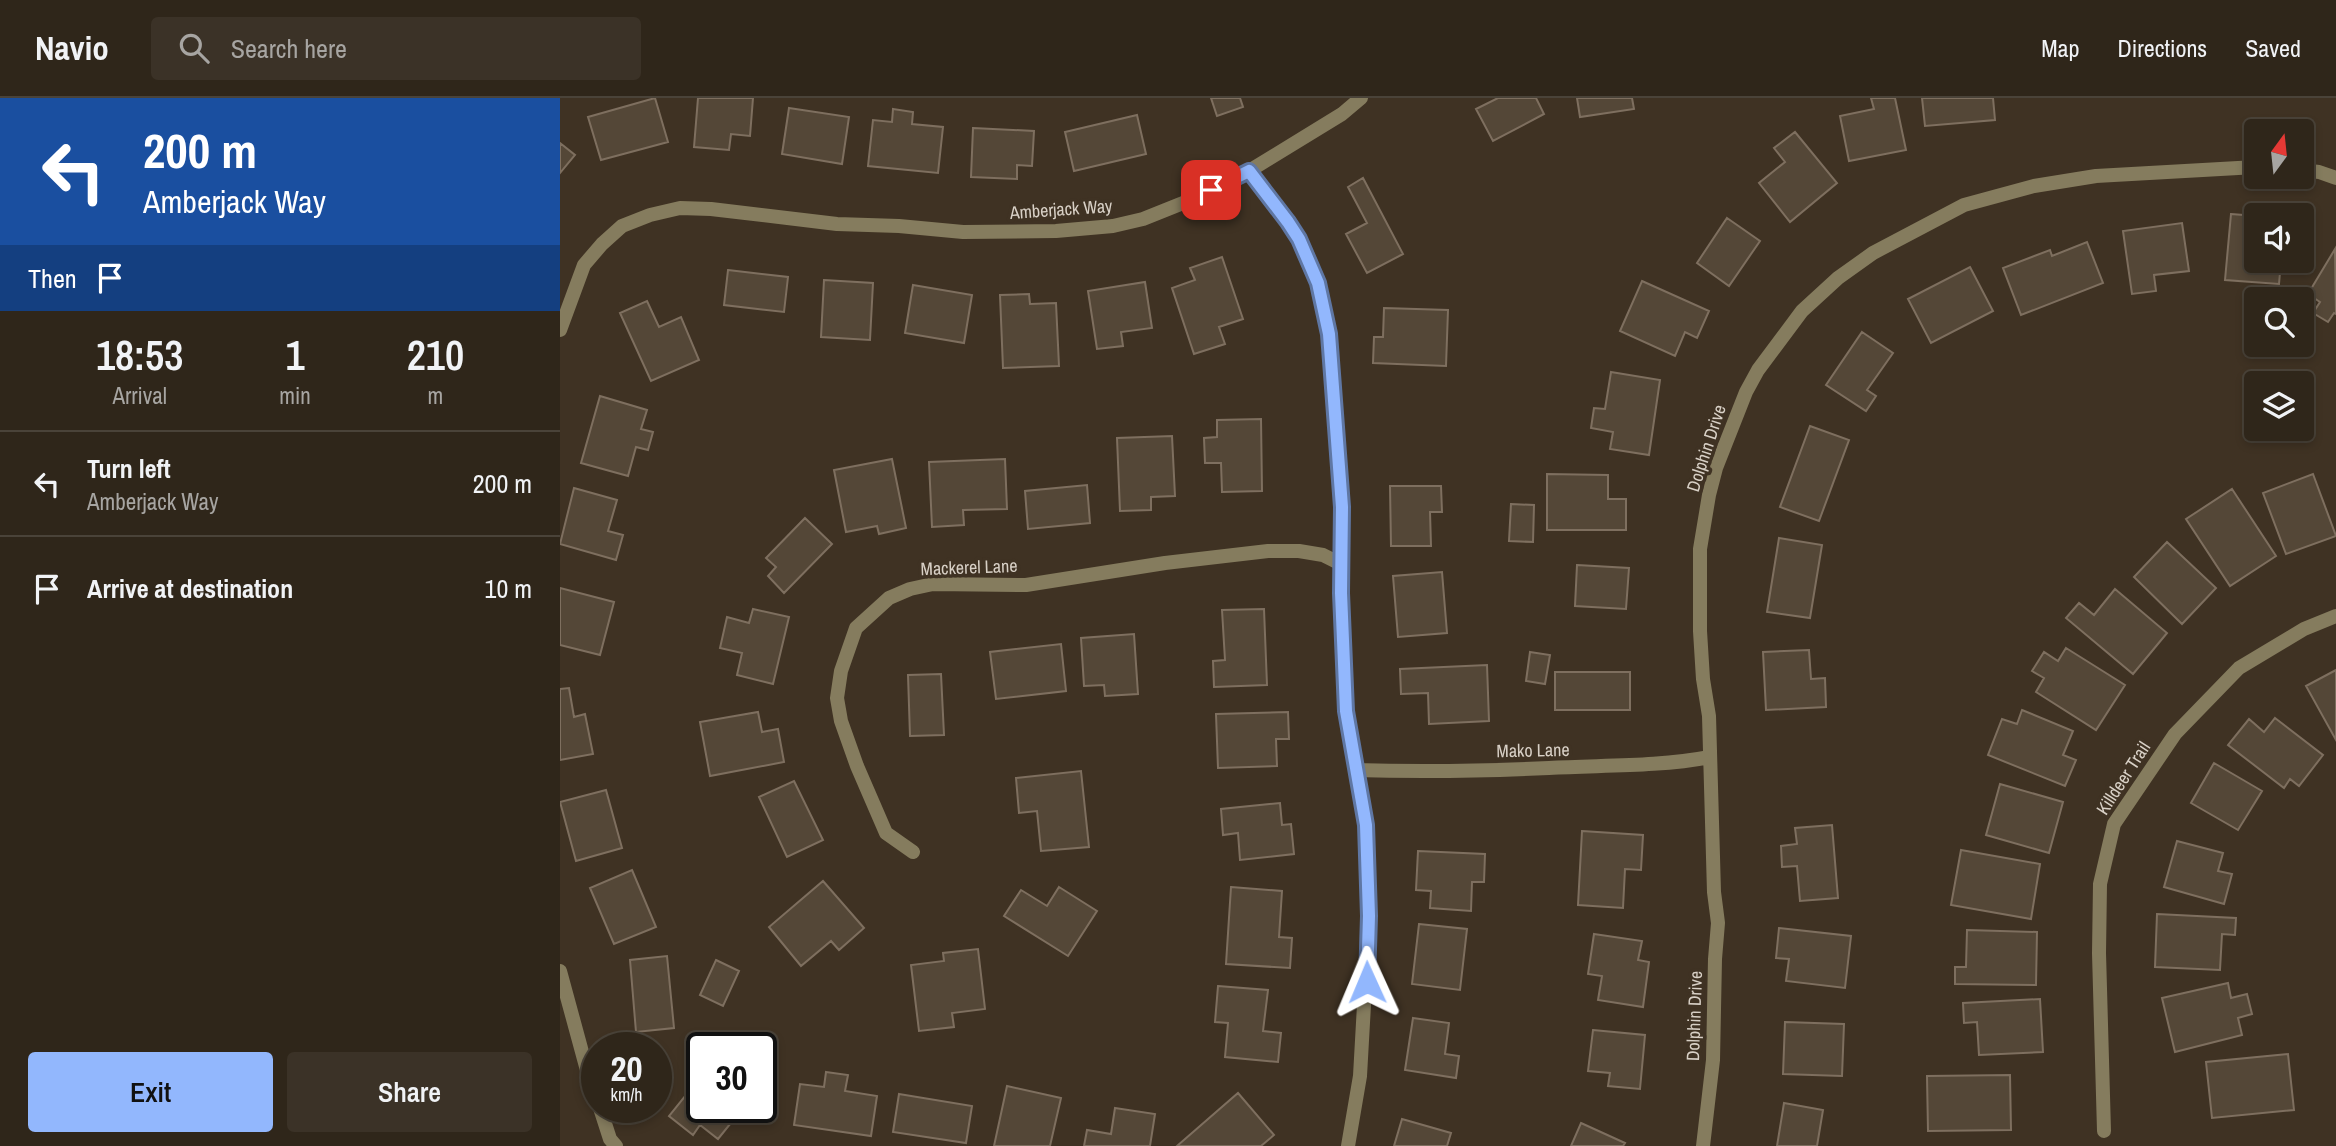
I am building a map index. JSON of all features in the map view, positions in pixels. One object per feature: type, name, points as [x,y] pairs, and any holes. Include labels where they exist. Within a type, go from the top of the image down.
[{"type":"street","name":"Amberjack Way","points":[[560,330],[584,265],[622,226],[650,215],[680,208],[711,209],[837,224],[963,232],[1056,231],[1113,226],[1143,219],[1198,197],[1249,171],[1342,114],[1361,98]]},
{"type":"street","name":"Dolphin Drive","points":[[1703,1146],[1713,1060],[1718,923],[1714,892],[1709,716],[1703,679],[1700,549],[1716,468],[1746,392],[1758,370],[1802,311],[1838,278],[1873,253],[1964,205],[2034,186],[2096,176],[2244,168]]},
{"type":"street","points":[[1249,171],[1299,239],[1318,283],[1329,334],[1342,507],[1341,593],[1346,711],[1366,825],[1369,916],[1360,1076],[1348,1146]]},
{"type":"street","points":[[2314,171],[2336,178]]},
{"type":"street","name":"Mackerel Lane","points":[[912,852],[886,833],[857,766],[841,721],[837,698],[841,671],[856,628],[889,598],[910,589],[933,584],[1026,585],[1166,563],[1268,551],[1299,551],[1323,555],[1343,565]]},
{"type":"street","name":"Killdeer Trail","points":[[2104,1130],[2099,953],[2100,884],[2114,824],[2175,734],[2239,668],[2304,629],[2336,615]]},
{"type":"street","name":"Mako Lane","points":[[1355,771],[1573,768],[1677,763],[1710,757]]},
{"type":"street","points":[[560,971],[581,1052]]},
{"type":"street","points":[[605,1123],[615,1146]]},
{"type":"building","points":[[655,98],[668,142],[601,160],[588,117]]},
{"type":"building","points":[[698,98],[753,98],[750,136],[731,134],[729,150],[694,147]]},
{"type":"building","points":[[1211,98],[1240,98],[1243,107],[1217,116]]},
{"type":"building","points":[[1498,98],[1536,98],[1544,114],[1493,141],[1476,109]]},
{"type":"building","points":[[1577,98],[1632,98],[1634,109],[1580,117]]},
{"type":"building","points":[[1871,98],[1895,98],[1906,150],[1849,161],[1840,116],[1874,109]]},
{"type":"building","points":[[1922,98],[1993,98],[1995,120],[1925,126]]},
{"type":"building","points":[[789,108],[849,117],[842,164],[782,154]]},
{"type":"building","points":[[893,109],[913,112],[912,124],[943,127],[938,173],[868,166],[873,120],[892,122]]},
{"type":"building","points":[[1137,115],[1146,154],[1074,171],[1065,132]]},
{"type":"building","points":[[973,128],[1034,131],[1032,166],[1017,165],[1017,179],[971,177]]},
{"type":"building","points":[[1795,132],[1837,183],[1790,222],[1759,183],[1785,162],[1774,148]]},
{"type":"building","points":[[560,143],[575,155],[560,173]]},
{"type":"building","points":[[1363,178],[1403,254],[1367,273],[1346,234],[1367,223],[1348,187]]},
{"type":"building","points":[[2231,214],[2244,215],[2244,273],[2280,273],[2279,284],[2225,280]]},
{"type":"building","points":[[1727,218],[1760,241],[1729,286],[1697,263]]},
{"type":"building","points":[[2182,223],[2189,271],[2154,275],[2156,291],[2132,294],[2123,231]]},
{"type":"building","points":[[2087,242],[2103,283],[2021,315],[2003,268],[2050,250],[2052,256]]},
{"type":"building","points":[[2335,249],[2336,314],[2334,313],[2328,322],[2314,314],[2320,302],[2314,298],[2312,287]]},
{"type":"building","points":[[1222,257],[1243,319],[1219,327],[1225,344],[1194,354],[1172,288],[1195,280],[1190,268]]},
{"type":"building","points":[[1970,267],[1993,311],[1931,343],[1908,299]]},
{"type":"building","points":[[728,270],[788,277],[784,312],[724,305]]},
{"type":"building","points":[[824,280],[873,283],[870,340],[821,337]]},
{"type":"building","points":[[1642,281],[1709,311],[1697,338],[1685,332],[1675,356],[1620,331]]},
{"type":"building","points":[[1145,282],[1152,328],[1121,332],[1123,346],[1097,349],[1088,291]]},
{"type":"building","points":[[913,285],[972,295],[964,343],[905,333]]},
{"type":"building","points":[[1029,294],[1030,304],[1056,303],[1059,366],[1003,368],[1000,295]]},
{"type":"building","points":[[647,301],[659,327],[681,317],[699,360],[651,381],[620,313]]},
{"type":"building","points":[[1384,308],[1448,310],[1446,366],[1373,363],[1374,337],[1383,337]]},
{"type":"building","points":[[1862,332],[1893,353],[1867,390],[1876,396],[1866,411],[1826,385]]},
{"type":"building","points":[[1611,372],[1660,380],[1649,455],[1610,449],[1613,432],[1591,428],[1594,408],[1605,409]]},
{"type":"building","points":[[600,396],[647,410],[641,429],[653,432],[648,450],[636,447],[628,476],[581,463]]},
{"type":"building","points":[[1261,419],[1262,491],[1222,492],[1221,463],[1205,463],[1204,438],[1217,437],[1217,420]]},
{"type":"building","points":[[1810,426],[1849,440],[1819,521],[1780,507]]},
{"type":"building","points":[[1172,436],[1175,496],[1151,497],[1151,510],[1120,511],[1117,438]]},
{"type":"building","points":[[892,459],[906,528],[879,534],[877,526],[846,532],[834,470]]},
{"type":"building","points":[[1005,459],[1007,509],[963,510],[964,525],[932,527],[929,462]]},
{"type":"building","points":[[1547,474],[1608,475],[1608,499],[1626,499],[1626,530],[1547,530]]},
{"type":"building","points":[[2313,474],[2336,536],[2286,554],[2263,493]]},
{"type":"building","points":[[1087,485],[1090,523],[1028,529],[1025,491]]},
{"type":"building","points":[[1390,486],[1441,486],[1442,512],[1430,512],[1431,546],[1391,546]]},
{"type":"building","points":[[574,488],[617,500],[608,531],[623,535],[616,560],[560,544]]},
{"type":"building","points":[[2232,489],[2276,556],[2230,586],[2186,519]]},
{"type":"building","points":[[1511,504],[1534,505],[1533,542],[1509,541]]},
{"type":"building","points":[[805,518],[832,544],[784,593],[768,576],[776,567],[766,558]]},
{"type":"building","points":[[1779,538],[1822,545],[1810,618],[1767,612]]},
{"type":"building","points":[[2167,542],[2216,588],[2182,624],[2134,577]]},
{"type":"building","points":[[1577,565],[1629,568],[1626,609],[1575,606]]},
{"type":"building","points":[[1442,572],[1447,633],[1398,637],[1393,576]]},
{"type":"building","points":[[560,588],[614,602],[600,655],[560,645]]},
{"type":"building","points":[[2115,589],[2167,633],[2133,674],[2066,618],[2079,603],[2094,615]]},
{"type":"building","points":[[753,609],[789,617],[773,684],[737,675],[742,653],[720,648],[727,617],[749,623]]},
{"type":"building","points":[[1264,609],[1267,685],[1214,687],[1213,661],[1225,660],[1222,610]]},
{"type":"building","points":[[1134,634],[1138,694],[1105,696],[1104,685],[1084,686],[1081,638]]},
{"type":"building","points":[[1061,644],[1066,691],[996,699],[990,652]]},
{"type":"building","points":[[2066,648],[2125,685],[2096,730],[2036,692],[2044,678],[2032,671],[2044,652],[2058,661]]},
{"type":"building","points":[[1809,650],[1811,679],[1825,678],[1826,707],[1766,710],[1763,652]]},
{"type":"building","points":[[1530,652],[1550,655],[1545,684],[1526,681]]},
{"type":"building","points":[[1487,665],[1489,721],[1429,724],[1428,693],[1401,694],[1400,669]]},
{"type":"building","points":[[2336,670],[2336,740],[2306,686]]},
{"type":"building","points":[[1555,672],[1630,672],[1630,710],[1555,710]]},
{"type":"building","points":[[941,674],[944,735],[910,736],[908,675]]},
{"type":"building","points":[[569,688],[574,717],[585,714],[593,754],[560,760],[560,689]]},
{"type":"building","points":[[2022,710],[2073,731],[2063,755],[2076,760],[2065,786],[1988,755],[2002,719],[2017,724]]},
{"type":"building","points":[[758,712],[762,732],[778,729],[784,762],[710,776],[700,722]]},
{"type":"building","points":[[1288,712],[1289,739],[1276,739],[1277,766],[1218,768],[1216,714]]},
{"type":"building","points":[[2275,718],[2323,755],[2299,786],[2290,779],[2284,788],[2228,745],[2249,719],[2264,732]]},
{"type":"building","points":[[2214,763],[2262,791],[2238,830],[2191,803]]},
{"type":"building","points":[[1081,771],[1089,847],[1041,851],[1037,811],[1019,813],[1016,778]]},
{"type":"building","points":[[794,781],[823,840],[787,857],[759,797]]},
{"type":"building","points":[[2000,784],[2063,802],[2049,853],[1986,835]]},
{"type":"building","points":[[606,790],[622,848],[576,861],[560,802]]},
{"type":"building","points":[[1280,803],[1282,825],[1291,824],[1294,854],[1240,860],[1238,833],[1223,835],[1221,809]]},
{"type":"building","points":[[1832,825],[1838,898],[1800,901],[1797,866],[1782,867],[1781,846],[1797,844],[1795,828]]},
{"type":"building","points":[[1582,831],[1643,835],[1641,870],[1625,869],[1623,908],[1578,905]]},
{"type":"building","points":[[2177,841],[2223,853],[2218,871],[2232,874],[2224,904],[2164,887]]},
{"type":"building","points":[[1961,850],[2040,864],[2031,919],[1951,905]]},
{"type":"building","points":[[1418,851],[1485,854],[1484,882],[1472,882],[1471,911],[1430,908],[1431,891],[1416,890]]},
{"type":"building","points":[[632,870],[656,927],[614,944],[590,888]]},
{"type":"building","points":[[823,881],[864,928],[839,950],[831,941],[801,966],[769,927]]},
{"type":"building","points":[[1059,887],[1097,911],[1068,956],[1004,916],[1021,890],[1047,906]]},
{"type":"building","points":[[1231,887],[1282,891],[1279,937],[1292,938],[1290,968],[1226,964]]},
{"type":"building","points":[[2157,914],[2236,918],[2235,935],[2222,934],[2220,970],[2155,967]]},
{"type":"building","points":[[1419,924],[1467,929],[1460,990],[1412,984]]},
{"type":"building","points":[[1779,928],[1851,936],[1845,988],[1786,981],[1789,959],[1776,958]]},
{"type":"building","points":[[1967,930],[2037,932],[2036,985],[1955,984],[1955,967],[1966,967]]},
{"type":"building","points":[[1594,934],[1642,941],[1638,960],[1649,962],[1643,1007],[1598,1000],[1602,976],[1588,974]]},
{"type":"building","points":[[978,949],[985,1009],[952,1013],[954,1027],[919,1031],[911,965],[944,961],[943,953]]},
{"type":"building","points":[[667,956],[674,1028],[636,1032],[630,960]]},
{"type":"building","points":[[716,960],[739,971],[723,1006],[700,995]]},
{"type":"building","points":[[2228,983],[2231,998],[2247,994],[2252,1014],[2238,1018],[2242,1035],[2175,1052],[2162,998]]},
{"type":"building","points":[[1218,986],[1268,990],[1263,1031],[1281,1033],[1278,1062],[1225,1057],[1228,1023],[1215,1022]]},
{"type":"building","points":[[2040,999],[2043,1052],[1979,1055],[1977,1022],[1964,1023],[1963,1003]]},
{"type":"building","points":[[1413,1018],[1449,1023],[1445,1054],[1459,1056],[1456,1078],[1405,1070]]},
{"type":"building","points":[[1785,1022],[1844,1024],[1842,1076],[1783,1074]]},
{"type":"building","points":[[1593,1030],[1645,1035],[1640,1089],[1608,1086],[1610,1073],[1588,1071]]},
{"type":"building","points":[[2288,1054],[2294,1110],[2212,1118],[2206,1062]]},
{"type":"building","points":[[826,1072],[848,1075],[845,1091],[877,1096],[871,1136],[794,1125],[800,1084],[824,1087]]},
{"type":"building","points":[[2010,1075],[2011,1130],[1928,1131],[1927,1076]]},
{"type":"building","points":[[1007,1086],[1061,1098],[1050,1146],[994,1146]]},
{"type":"building","points":[[1238,1093],[1274,1135],[1261,1146],[1177,1146]]},
{"type":"building","points":[[899,1094],[972,1106],[966,1143],[893,1132]]},
{"type":"building","points":[[686,1095],[686,1123],[731,1123],[718,1139],[700,1125],[693,1135],[672,1118],[672,1112]]},
{"type":"building","points":[[1784,1103],[1823,1110],[1817,1146],[1777,1146]]},
{"type":"building","points":[[1115,1108],[1155,1114],[1150,1146],[1084,1146],[1087,1130],[1111,1134]]},
{"type":"building","points":[[1402,1119],[1451,1133],[1447,1146],[1394,1146]]},
{"type":"building","points":[[1581,1123],[1625,1143],[1623,1146],[1571,1146]]},
{"type":"route","points":[[1211,190],[1249,171],[1299,239],[1318,283],[1329,334],[1342,507],[1341,593],[1346,711],[1366,825],[1369,916],[1367,982]]}]
